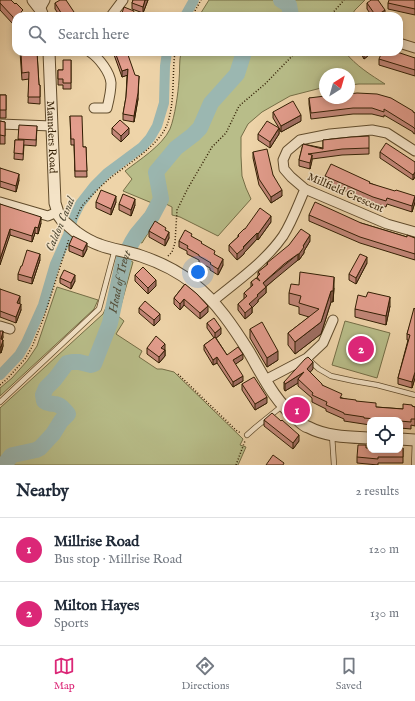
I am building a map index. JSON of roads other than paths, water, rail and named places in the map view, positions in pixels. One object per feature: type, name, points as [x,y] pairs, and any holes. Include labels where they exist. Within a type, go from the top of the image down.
[{"type":"street","points":[[114,12],[123,0]]},
{"type":"street","points":[[403,41],[415,48]]},
{"type":"street","name":"Maunders Road","points":[[49,56],[55,203],[59,216]]},
{"type":"street","points":[[94,108],[107,108],[111,81],[106,69],[96,56]]},
{"type":"street","points":[[0,124],[52,126]]},
{"type":"street","name":"Millfield Crescent","points":[[415,151],[387,133],[372,130],[330,134],[300,140],[287,151],[283,160],[284,169],[305,189],[387,224],[415,232]]},
{"type":"street","points":[[213,300],[267,256],[283,236],[305,189]]},
{"type":"street","points":[[0,202],[48,216],[59,216],[73,233],[101,245],[136,254],[177,272],[205,292],[213,300],[248,350],[274,395],[282,406],[294,417],[306,427],[319,432],[332,435],[367,438]]},
{"type":"street","points":[[265,380],[307,358],[323,343],[333,320]]},
{"type":"street","points":[[0,326],[10,329]]},
{"type":"street","points":[[403,440],[415,439]]},
{"type":"lane","points":[[0,402],[99,309],[118,249]]},
{"type":"lane","points":[[307,358],[319,369],[331,376],[377,385],[415,395]]},
{"type":"lane","points":[[247,435],[282,406]]},
{"type":"lane","points":[[332,435],[334,465]]},
{"type":"lane","points":[[414,465],[415,439]]},
{"type":"waterway","name":"Caldon Canal","points":[[187,12],[194,0]]},
{"type":"waterway","name":"Head of Trent","points":[[281,0],[289,5],[290,12]]},
{"type":"waterway","name":"Caldon Canal","points":[[0,375],[19,355],[26,343],[43,305],[55,264],[80,204],[94,186],[107,173],[142,147],[150,138],[157,126],[164,103],[166,56]]},
{"type":"waterway","name":"Head of Trent","points":[[4,465],[13,455],[40,448],[68,414],[60,406],[44,401],[43,395],[46,388],[67,363],[79,362],[91,365],[94,364],[110,323],[124,258],[137,234],[152,216],[161,199],[156,172],[176,148],[200,128],[211,103],[237,74],[243,56]]},
{"type":"place","name":"Milton Hayes","points":[[361,349]]},
{"type":"place","name":"Millrise Road","points":[[297,410]]}]
